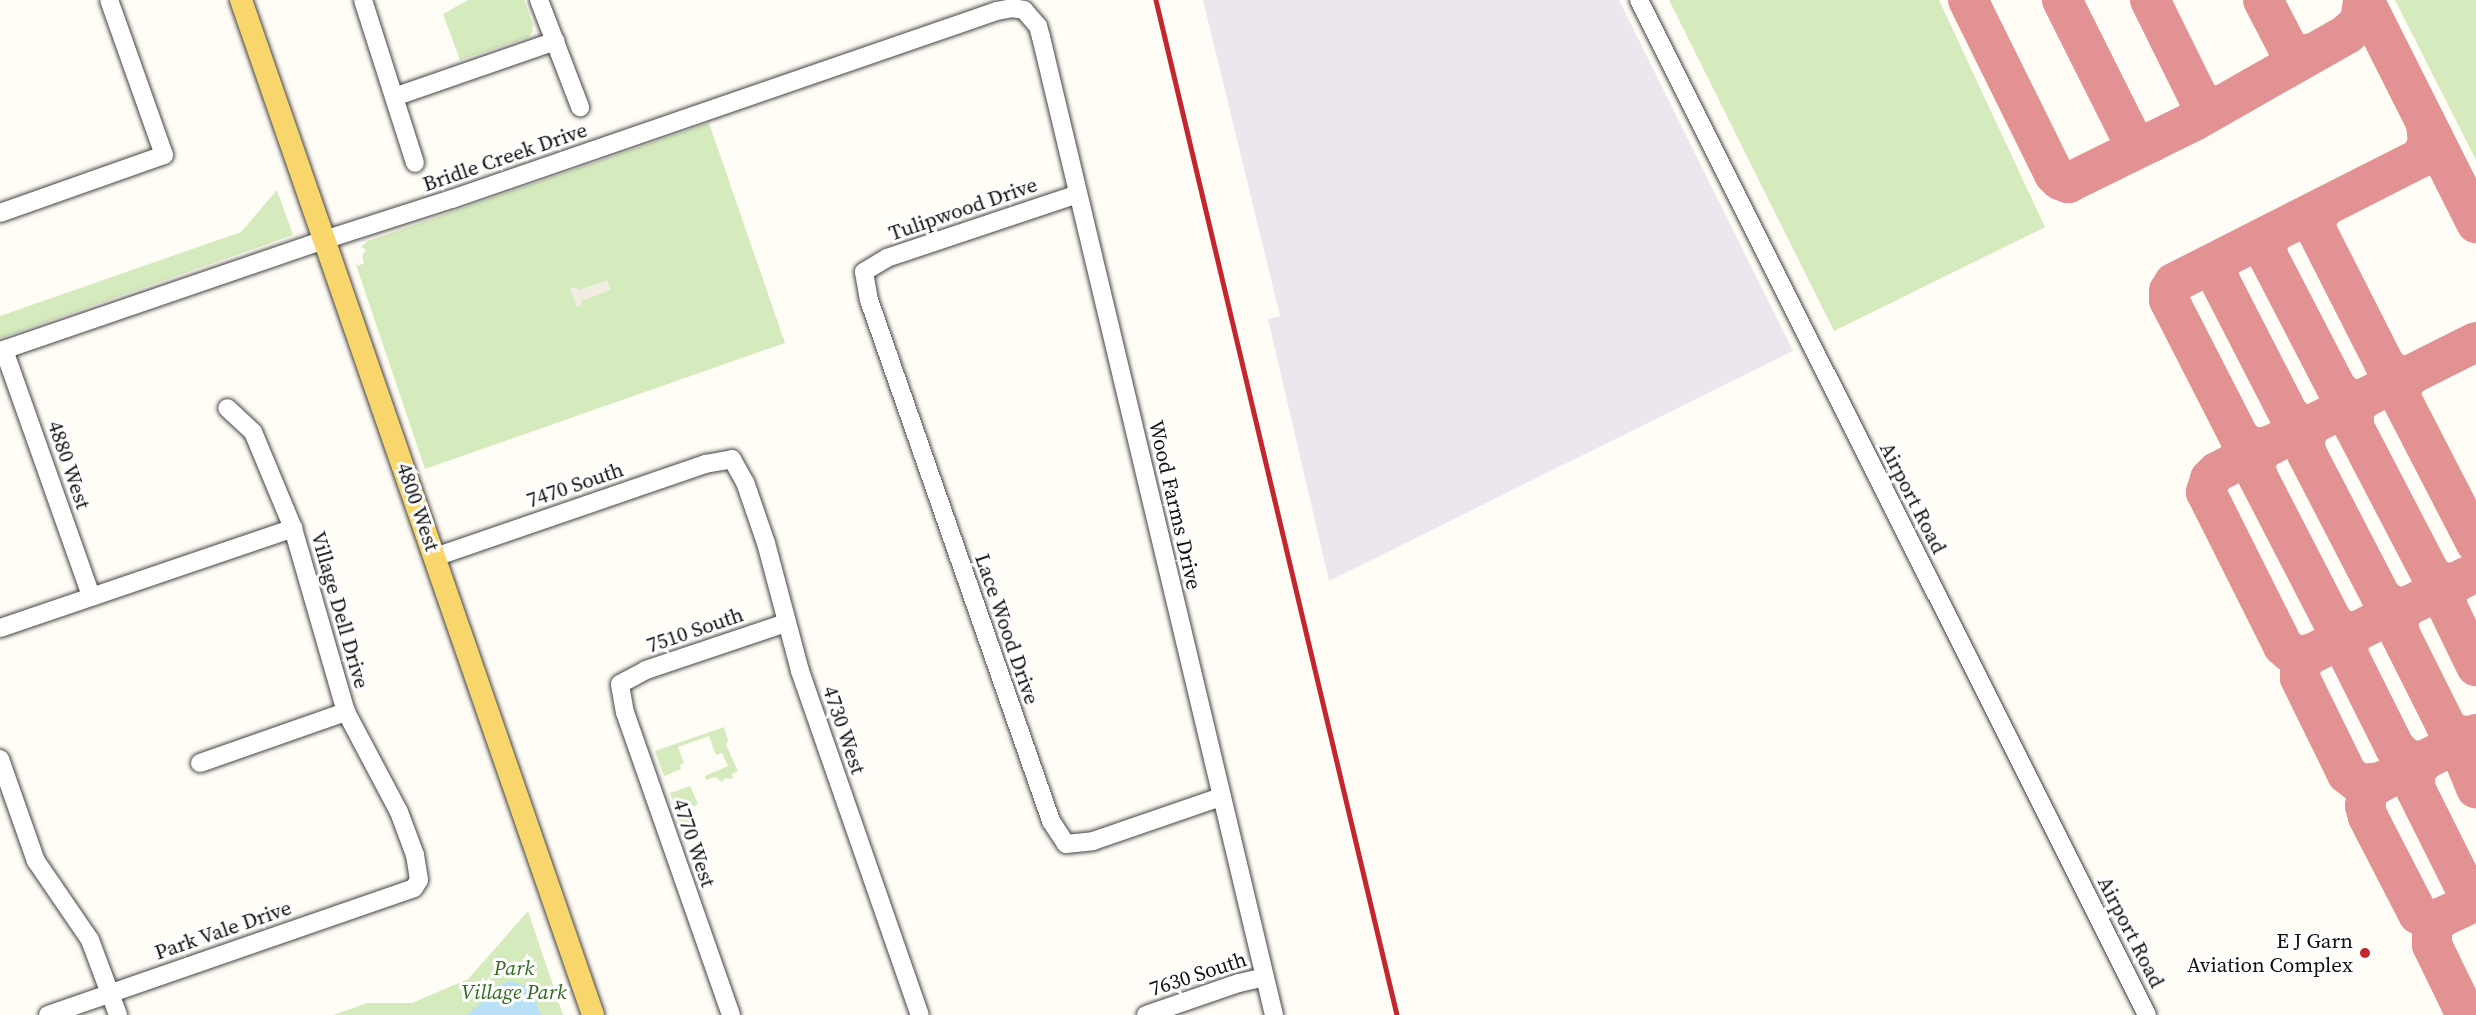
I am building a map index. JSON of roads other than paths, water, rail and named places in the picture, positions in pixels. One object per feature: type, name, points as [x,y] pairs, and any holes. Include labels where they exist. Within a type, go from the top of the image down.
[{"type":"main road","name":"4800 West","points":[[241,0],[593,1015]]},
{"type":"street","points":[[0,213],[164,155],[109,0]]},
{"type":"street","points":[[363,0],[415,163]]},
{"type":"street","points":[[539,0],[580,107]]},
{"type":"street","name":"Airport Road","points":[[1639,0],[2147,1015]]},
{"type":"street","name":"Bridle Creek Drive","points":[[2,350],[324,240],[452,199],[997,11],[1024,10]]},
{"type":"street","name":"Wood Farms Drive","points":[[1024,10],[1038,26],[1041,37],[1274,1015]]},
{"type":"street","points":[[394,97],[556,41]]},
{"type":"street","name":"Tulipwood Drive","points":[[864,272],[887,258],[1078,194]]},
{"type":"street","name":"Lace Wood Drive","points":[[864,272],[869,300],[1051,821],[1066,844],[1093,842],[1221,797]]},
{"type":"street","name":"4880 West","points":[[2,350],[91,596]]},
{"type":"street","points":[[227,408],[253,432],[293,528]]},
{"type":"street","name":"7470 South","points":[[435,557],[705,464],[732,459]]},
{"type":"street","name":"4730 West","points":[[732,459],[744,482],[766,543],[800,671],[920,1015]]},
{"type":"street","name":"Village Dell Drive","points":[[0,628],[293,528],[346,712],[399,812],[419,871],[419,880],[414,888]]},
{"type":"street","name":"7510 South","points":[[620,684],[646,670],[786,622]]},
{"type":"street","name":"4770 West","points":[[620,684],[625,713],[731,1015]]},
{"type":"street","points":[[200,763],[346,712]]},
{"type":"street","points":[[0,759],[36,861],[90,940],[118,1015]]},
{"type":"street","name":"Park Vale Drive","points":[[48,1015],[414,888]]},
{"type":"street","name":"7630 South","points":[[1146,1015],[1239,982],[1264,977]]},
{"type":"water","points":[[509,981],[530,987],[541,1015],[466,1015],[479,1005],[494,987]]},
{"type":"railway","points":[[1156,0],[1397,1015]]},
{"type":"place","name":"E J Garn Aviation Complex","points":[[2365,953]]},
{"type":"park label","name":"Park Village Park","points":[[514,980]]}]
